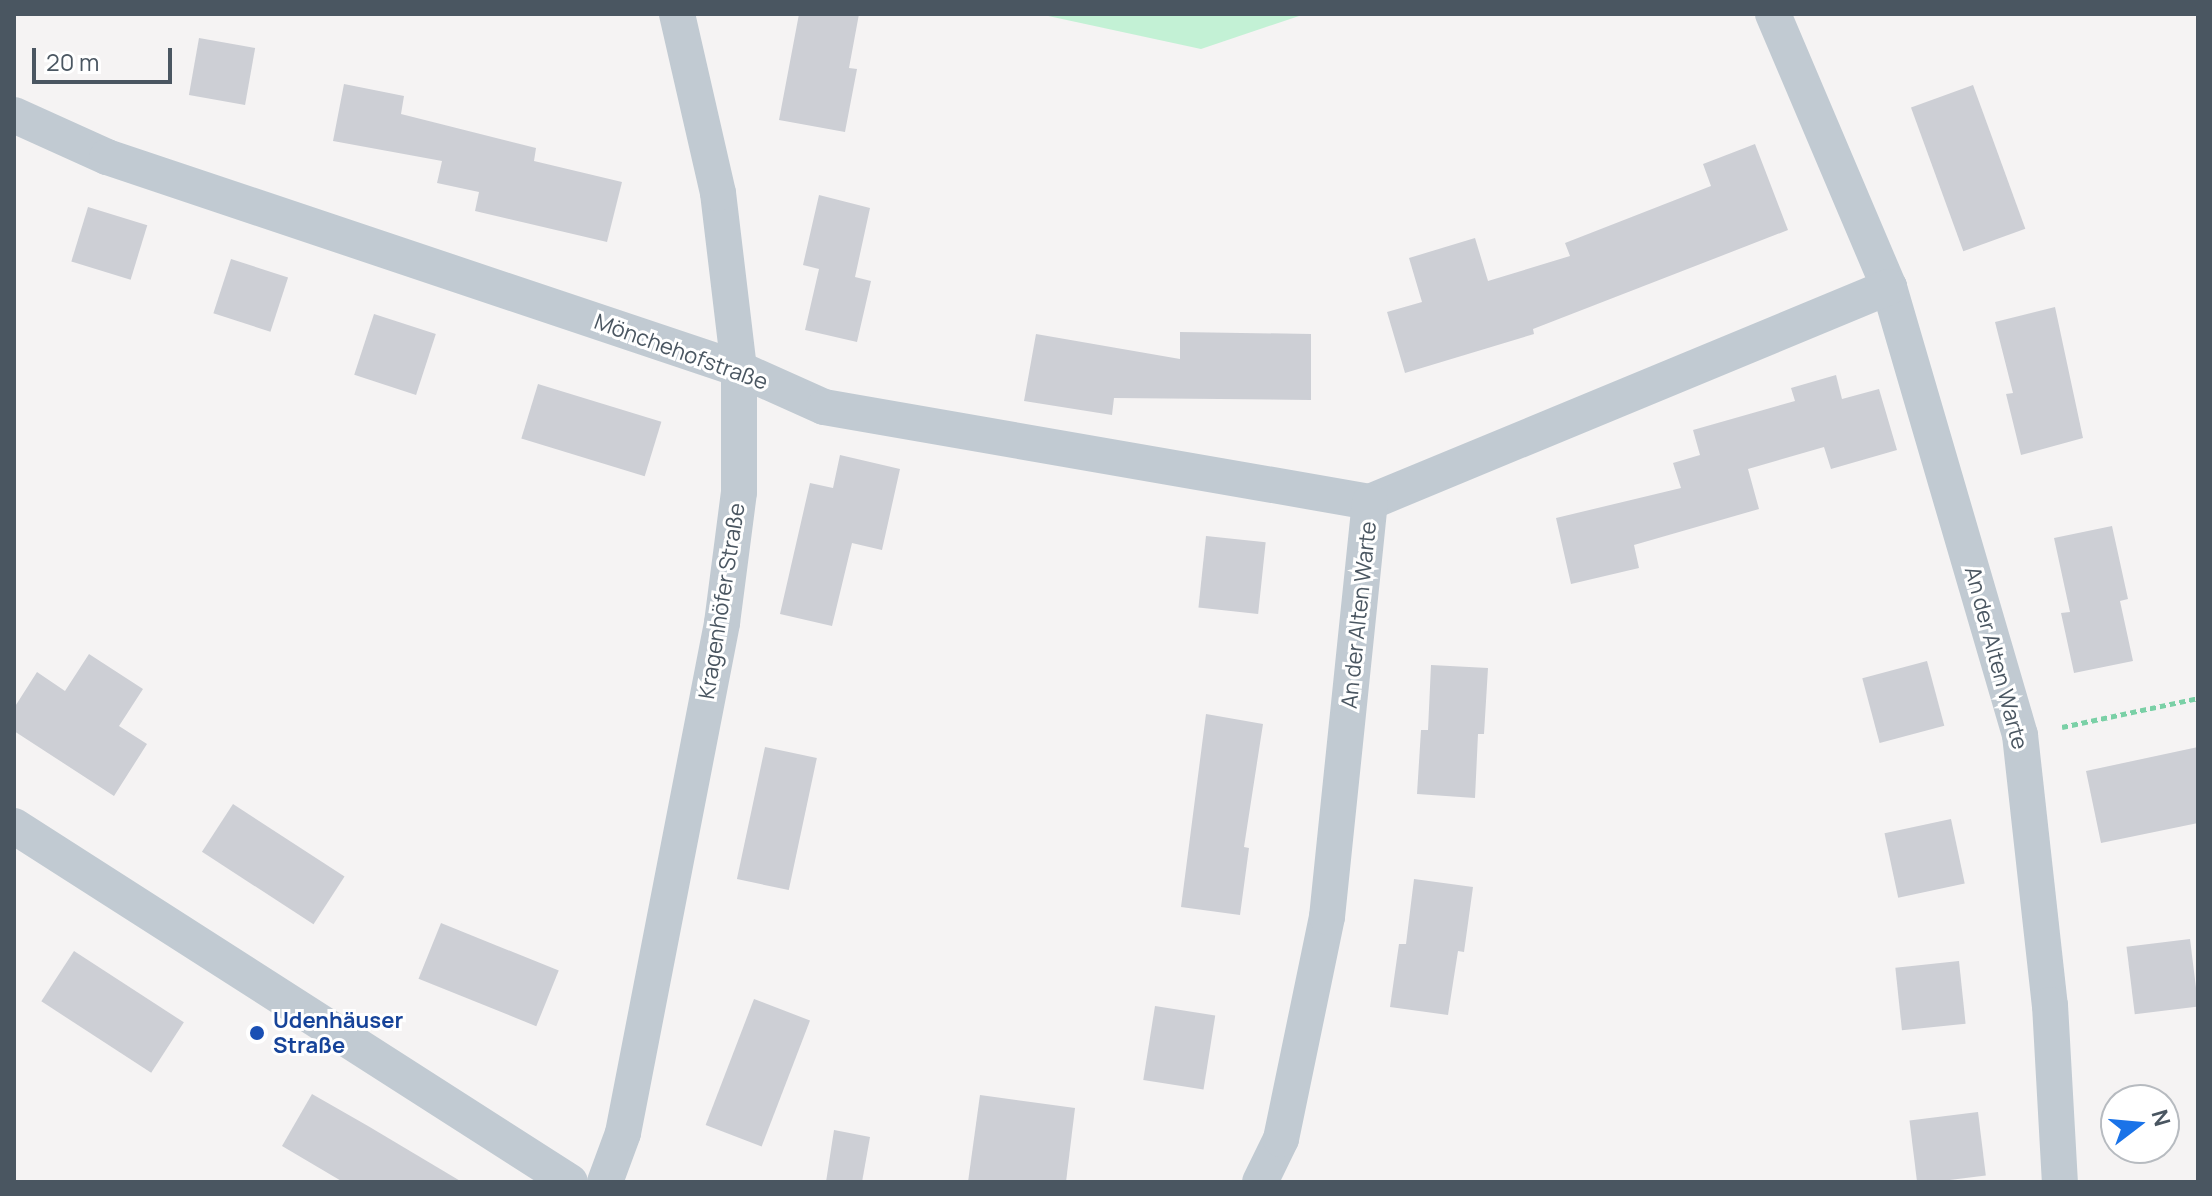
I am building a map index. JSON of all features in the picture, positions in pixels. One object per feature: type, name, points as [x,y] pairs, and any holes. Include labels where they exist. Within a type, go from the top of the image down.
[{"type":"street","name":"Kragenhöfer Straße","points":[[605,1182],[623,1133],[722,623],[739,492],[739,369],[718,193],[677,14]]},
{"type":"street","name":"An der Alten Warte","points":[[1773,14],[1889,287],[2020,735],[2050,1005],[2060,1182]]},
{"type":"street","name":"Mönchehofstraße","points":[[14,115],[107,157],[739,369],[824,407],[1370,502]]},
{"type":"street","name":"An der Alten Warte","points":[[1260,1182],[1281,1139],[1327,917],[1370,502],[1889,287]]},
{"type":"street","points":[[14,826],[570,1182]]},
{"type":"path","points":[[2020,735],[2198,698]]},
{"type":"green space","points":[[1039,14],[1305,14],[1201,49]]},
{"type":"building","points":[[799,14],[859,14],[849,68],[857,69],[845,132],[779,120]]},
{"type":"building","points":[[199,38],[255,48],[245,105],[189,95]]},
{"type":"building","points":[[344,84],[404,96],[401,114],[536,148],[534,161],[622,182],[607,242],[475,211],[479,192],[437,183],[442,161],[333,141]]},
{"type":"building","points":[[1973,85],[2025,229],[1963,251],[1911,108]]},
{"type":"building","points":[[1755,144],[1788,230],[1533,329],[1534,334],[1405,373],[1387,312],[1422,302],[1409,258],[1475,238],[1488,281],[1570,256],[1565,243],[1711,186],[1703,164]]},
{"type":"building","points":[[819,195],[870,208],[855,277],[871,281],[857,342],[805,330],[819,269],[803,265]]},
{"type":"building","points":[[88,207],[147,225],[131,280],[71,262]]},
{"type":"building","points":[[231,259],[288,278],[270,332],[213,313]]},
{"type":"building","points":[[2055,307],[2083,438],[2021,455],[2006,394],[2013,393],[1995,322]]},
{"type":"building","points":[[374,314],[436,334],[416,395],[354,375]]},
{"type":"building","points":[[1180,332],[1311,334],[1311,400],[1114,398],[1112,415],[1024,401],[1036,334],[1180,359]]},
{"type":"building","points":[[1836,375],[1842,399],[1879,389],[1897,450],[1831,469],[1824,447],[1748,469],[1759,509],[1634,545],[1639,568],[1571,584],[1556,518],[1681,488],[1673,463],[1700,455],[1693,430],[1795,401],[1791,388]]},
{"type":"building","points":[[538,384],[661,422],[645,476],[521,439]]},
{"type":"building","points":[[840,455],[900,469],[882,550],[852,543],[832,626],[780,614],[810,483],[833,488]]},
{"type":"building","points":[[2112,526],[2128,599],[2120,601],[2133,661],[2074,673],[2061,613],[2070,612],[2054,538]]},
{"type":"building","points":[[1206,536],[1266,542],[1258,614],[1198,608]]},
{"type":"building","points":[[89,654],[143,689],[119,726],[147,744],[114,796],[14,731],[14,708],[37,672],[65,691]]},
{"type":"building","points":[[1927,661],[1944,726],[1880,743],[1862,678]]},
{"type":"building","points":[[1431,665],[1488,668],[1484,734],[1478,734],[1475,798],[1417,794],[1421,730],[1428,730]]},
{"type":"building","points":[[1206,714],[1263,724],[1244,847],[1249,848],[1240,915],[1181,907]]},
{"type":"building","points":[[765,747],[817,758],[789,890],[737,879]]},
{"type":"building","points":[[2198,747],[2198,823],[2101,843],[2086,771]]},
{"type":"building","points":[[233,804],[345,876],[313,924],[202,852]]},
{"type":"building","points":[[1951,819],[1965,884],[1898,898],[1884,833]]},
{"type":"building","points":[[1414,879],[1473,887],[1464,952],[1458,951],[1448,1015],[1390,1007],[1399,944],[1406,944]]},
{"type":"building","points":[[441,923],[559,971],[536,1026],[419,979]]},
{"type":"building","points":[[2190,939],[2198,1007],[2135,1014],[2126,947]]},
{"type":"building","points":[[74,951],[184,1022],[151,1073],[41,1001]]},
{"type":"building","points":[[1959,961],[1966,1024],[1902,1030],[1895,968]]},
{"type":"building","points":[[754,999],[810,1021],[762,1147],[706,1125]]},
{"type":"building","points":[[1155,1006],[1215,1016],[1204,1090],[1143,1080]]},
{"type":"building","points":[[312,1094],[462,1182],[343,1182],[282,1146]]},
{"type":"building","points":[[980,1095],[1075,1108],[1066,1182],[968,1182]]},
{"type":"building","points":[[1978,1112],[1986,1176],[1917,1182],[1910,1120]]},
{"type":"building","points":[[834,1130],[870,1137],[862,1182],[826,1182]]},
{"type":"place","name":"Udenhäuser Straße","points":[[257,1033]]}]
